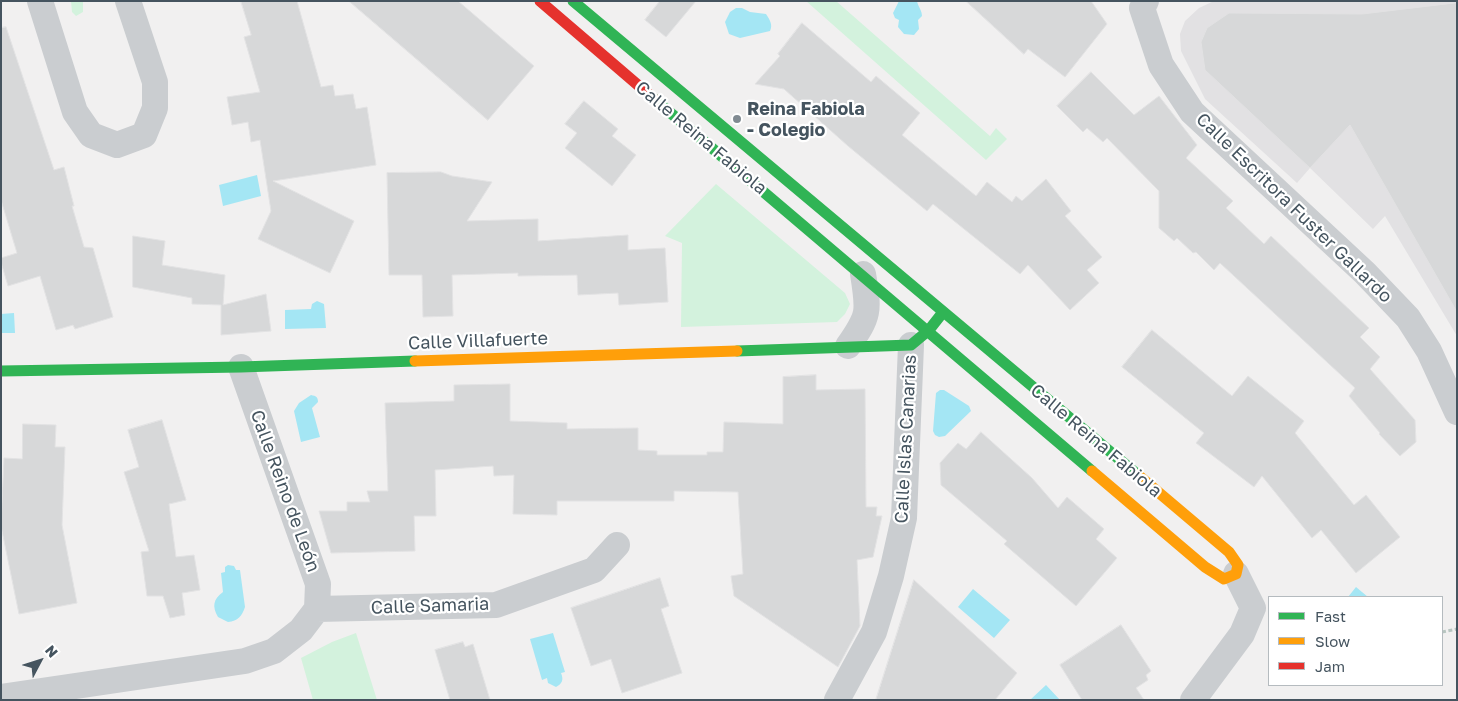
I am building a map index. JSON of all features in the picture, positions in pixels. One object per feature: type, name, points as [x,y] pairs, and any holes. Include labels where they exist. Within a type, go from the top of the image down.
[{"type":"street","points":[[40,1],[75,112],[91,135],[117,145],[144,135],[155,108],[155,82],[128,1]]},
{"type":"street","name":"Calle Reina Fabiola","points":[[540,1],[863,274],[920,338],[1205,567],[1224,578],[1236,574],[1238,565],[1229,552],[573,1]]},
{"type":"street","name":"Calle Escritora Fuster Gallardo","points":[[1146,1],[1142,8],[1161,65],[1192,112],[1365,273],[1408,318],[1429,351],[1457,412]]},
{"type":"street","points":[[848,346],[864,324],[868,304],[863,274]]},
{"type":"street","points":[[920,338],[943,312]]},
{"type":"street","name":"Calle Villafuerte","points":[[1,371],[241,367],[848,346],[920,338]]},
{"type":"street","name":"Calle Islas Canarias","points":[[837,700],[874,632],[891,576],[904,518],[920,338]]},
{"type":"street","name":"Calle Reino de León","points":[[241,367],[318,584],[317,609]]},
{"type":"street","name":"Calle Samaria","points":[[317,609],[496,605],[594,570],[617,545]]},
{"type":"street","points":[[1193,700],[1242,634],[1253,608],[1236,574]]},
{"type":"street","points":[[1,697],[245,661],[274,651],[301,630],[317,609]]},
{"type":"path","points":[[1443,632],[1457,629]]},
{"type":"shaded area","points":[[1214,1],[1457,1],[1457,336],[1385,216],[1373,229],[1310,168],[1297,183],[1205,99],[1181,51],[1180,34],[1185,21],[1199,8]]},
{"type":"green space","points":[[71,1],[83,1],[83,12],[76,16],[72,12]]},
{"type":"green space","points":[[806,1],[836,1],[990,136],[996,128],[1007,139],[986,160]]},
{"type":"green space","points":[[716,184],[845,293],[850,304],[845,314],[837,322],[681,327],[682,243],[665,236]]},
{"type":"green space","points":[[356,633],[377,700],[313,700],[301,658],[332,642]]},
{"type":"water","points":[[899,1],[917,1],[922,16],[918,20],[919,29],[914,35],[904,34],[898,27],[899,20],[895,18],[893,13]]},
{"type":"water","points":[[736,8],[766,14],[771,22],[770,31],[740,38],[729,34],[725,22],[730,12]]},
{"type":"water","points":[[257,175],[261,196],[223,206],[219,185]]},
{"type":"water","points":[[317,301],[324,304],[326,328],[285,329],[285,310],[311,309],[312,304]]},
{"type":"water","points":[[14,313],[15,333],[1,333],[1,314]]},
{"type":"water","points":[[944,390],[969,406],[971,411],[945,436],[939,437],[933,431],[936,393]]},
{"type":"water","points":[[311,395],[318,400],[312,408],[320,437],[301,442],[294,411],[299,403]]},
{"type":"water","points":[[228,565],[234,566],[236,570],[240,570],[245,607],[239,618],[228,622],[218,617],[214,607],[215,600],[223,592],[221,573],[225,572],[225,567]]},
{"type":"water","points":[[1356,587],[1367,596],[1349,596]]},
{"type":"water","points":[[973,589],[1010,620],[994,638],[958,607]]},
{"type":"water","points":[[553,633],[565,672],[561,673],[562,682],[556,687],[548,683],[547,678],[542,680],[530,639]]},
{"type":"water","points":[[1046,685],[1060,700],[1030,700]]},
{"type":"building","points":[[241,1],[297,1],[321,87],[333,85],[335,96],[353,94],[356,109],[367,107],[376,165],[273,181],[354,221],[330,273],[258,239],[271,211],[260,140],[251,142],[248,122],[232,125],[227,97],[260,92],[244,37],[251,35]]},
{"type":"building","points":[[349,1],[458,1],[534,66],[488,120]]},
{"type":"building","points":[[660,1],[696,1],[666,37],[645,20]]},
{"type":"building","points":[[966,1],[1091,1],[1107,24],[1065,77],[1028,49],[1024,54]]},
{"type":"building","points":[[1457,3],[1457,312],[1350,125],[1310,168],[1205,70],[1201,42],[1207,28],[1229,13],[1362,14]]},
{"type":"building","points":[[802,23],[871,82],[876,76],[920,113],[902,135],[976,196],[987,182],[1012,202],[1016,196],[1022,201],[1046,179],[1071,211],[1065,216],[1102,257],[1087,270],[1099,283],[1070,310],[1028,265],[1020,274],[933,204],[927,211],[848,146],[784,89],[755,84],[780,56],[778,54]]},
{"type":"building","points":[[6,27],[54,170],[64,167],[74,206],[72,206],[84,247],[93,248],[113,317],[75,329],[73,325],[56,330],[40,276],[8,286],[1,262],[1,258],[17,253],[1,200],[1,28]]},
{"type":"building","points":[[1091,72],[1134,115],[1159,96],[1197,145],[1186,158],[1233,201],[1226,208],[1264,244],[1271,236],[1369,328],[1360,337],[1380,357],[1370,369],[1415,420],[1416,442],[1400,456],[1379,434],[1349,396],[1355,388],[1220,263],[1214,270],[1196,252],[1193,253],[1177,238],[1174,241],[1159,228],[1159,191],[1107,138],[1103,142],[1087,128],[1083,132],[1057,106]]},
{"type":"building","points":[[584,101],[618,129],[612,136],[636,155],[612,186],[565,148],[577,133],[565,124]]},
{"type":"building","points":[[441,172],[452,176],[492,182],[467,221],[538,219],[538,241],[628,235],[628,250],[665,248],[668,302],[619,305],[618,293],[578,295],[577,275],[518,276],[518,273],[452,275],[453,316],[423,317],[422,275],[389,275],[387,173]]},
{"type":"building","points":[[133,236],[165,241],[162,265],[225,275],[223,305],[266,294],[271,331],[221,335],[221,305],[192,304],[192,298],[133,287]]},
{"type":"building","points":[[1152,330],[1232,396],[1248,376],[1304,421],[1295,433],[1354,505],[1366,495],[1400,537],[1356,573],[1321,530],[1312,538],[1262,476],[1254,487],[1196,443],[1204,433],[1122,367]]},
{"type":"building","points":[[816,375],[816,390],[865,389],[866,507],[877,507],[876,516],[882,516],[873,557],[857,560],[860,626],[838,667],[734,596],[731,576],[743,574],[738,492],[674,491],[674,501],[557,501],[557,515],[513,514],[514,475],[494,476],[493,466],[435,470],[436,516],[414,516],[415,551],[331,553],[319,511],[347,511],[347,502],[370,502],[367,491],[388,491],[385,403],[454,401],[454,385],[510,384],[510,421],[567,423],[567,429],[638,428],[638,450],[657,451],[657,455],[707,455],[707,452],[723,452],[724,422],[783,424],[783,377]]},
{"type":"building","points":[[162,420],[186,500],[169,504],[176,557],[194,555],[200,590],[182,593],[185,615],[170,618],[163,596],[147,596],[141,552],[149,551],[124,472],[139,467],[128,430]]},
{"type":"building","points":[[23,424],[56,425],[55,447],[65,447],[62,525],[77,603],[19,614],[1,526],[4,458],[22,459]]},
{"type":"building","points":[[981,432],[1032,478],[1058,508],[1067,497],[1104,529],[1096,539],[1117,558],[1076,606],[1004,544],[1007,541],[941,485],[940,463],[958,443],[966,449]]},
{"type":"building","points":[[660,578],[669,606],[661,609],[682,673],[622,693],[611,659],[591,666],[571,608]]},
{"type":"building","points":[[914,580],[1017,673],[995,700],[876,700]]},
{"type":"building","points":[[1121,625],[1151,671],[1146,675],[1148,680],[1136,688],[1144,700],[1082,700],[1060,665]]},
{"type":"building","points":[[463,642],[465,647],[473,644],[490,700],[450,700],[435,650]]},
{"type":"traffic: fast","points":[[573,1],[1138,475]]},
{"type":"traffic: fast","points":[[653,98],[1092,471]]},
{"type":"traffic: fast","points":[[737,351],[911,345],[929,330],[940,316]]},
{"type":"traffic: fast","points":[[1,371],[241,367],[415,361]]},
{"type":"traffic: slow","points":[[415,361],[737,351]]},
{"type":"traffic: slow","points":[[1092,471],[1205,567],[1224,579],[1236,574],[1238,565],[1229,552],[1138,475]]},
{"type":"traffic: jam","points":[[540,1],[653,98]]},
{"type":"place","name":"Reina Fabiola - Colegio","points":[[737,119]]}]
